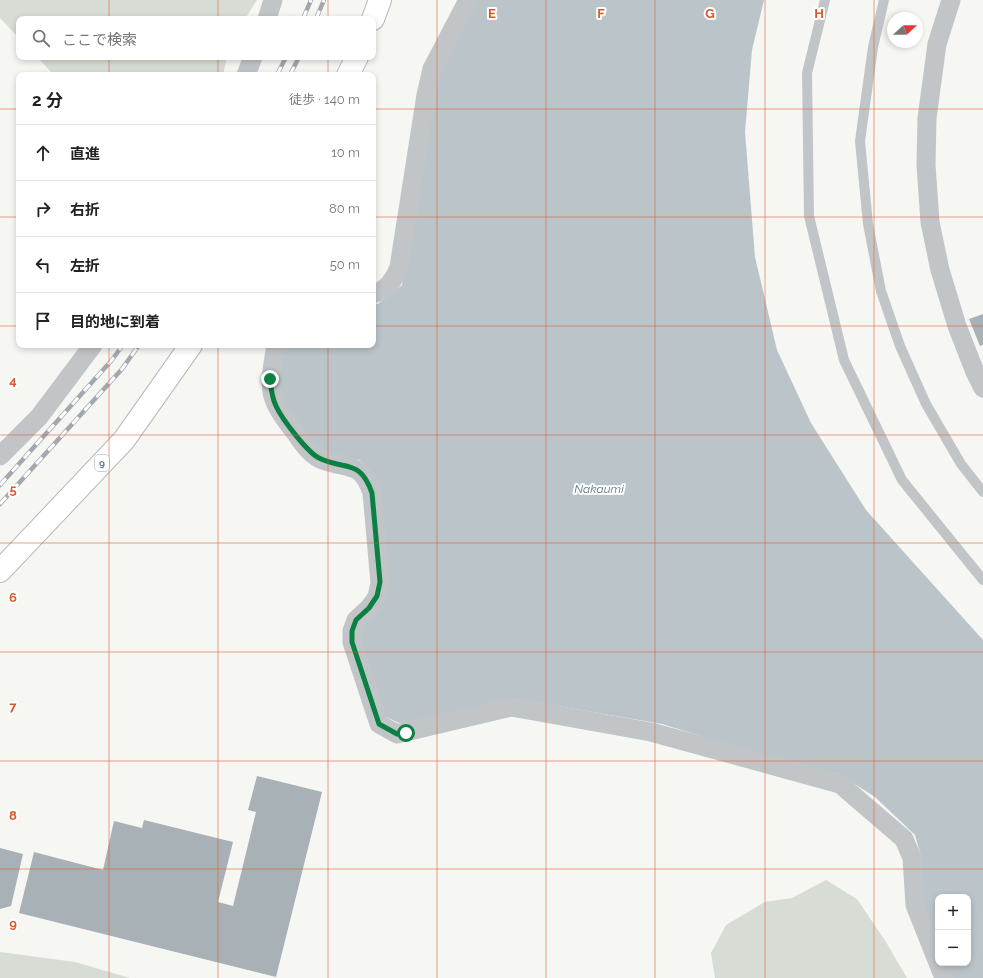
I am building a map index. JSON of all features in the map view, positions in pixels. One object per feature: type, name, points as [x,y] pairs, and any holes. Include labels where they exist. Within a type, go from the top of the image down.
[{"type":"highway","points":[[374,16],[380,0]]},
{"type":"highway","points":[[350,72],[356,60]]},
{"type":"highway","name":"9","points":[[0,572],[124,440],[189,348]]},
{"type":"street","points":[[268,16],[273,0]]},
{"type":"street","points":[[376,293],[390,283],[396,276],[399,267],[425,103],[432,69],[468,0]]},
{"type":"street","points":[[951,0],[937,44],[927,118],[926,164],[930,222],[940,270],[957,326],[983,388]]},
{"type":"street","points":[[247,72],[252,60]]},
{"type":"street","points":[[0,456],[39,417],[91,348]]},
{"type":"street","points":[[275,348],[270,379],[271,391],[276,406],[282,416],[311,453],[327,462],[358,469],[369,482],[372,493],[380,582],[377,596],[369,608],[356,620],[352,631],[352,642],[379,724],[397,734],[401,734],[511,707],[650,732],[840,784],[904,838],[912,858],[915,905],[944,978]]},
{"type":"lane","points":[[825,0],[807,73],[808,216],[844,360],[902,480],[983,580]]},
{"type":"lane","points":[[884,0],[873,47],[860,141],[868,224],[881,291],[900,346],[926,404],[961,464],[983,492]]},
{"type":"shaded area","points":[[0,0],[257,0],[247,16],[16,16],[16,35],[0,18]]},
{"type":"shaded area","points":[[40,60],[226,60],[224,72],[51,72]]},
{"type":"shaded area","points":[[826,880],[857,899],[886,942],[907,978],[715,978],[711,953],[726,925],[765,902],[792,898]]},
{"type":"shaded area","points":[[0,952],[75,962],[130,978],[0,978]]},
{"type":"water","name":"Nakaumi","points":[[476,0],[764,0],[752,50],[745,132],[755,257],[777,350],[811,423],[866,510],[983,640],[983,978],[952,978],[947,966],[971,966],[971,894],[935,894],[935,935],[922,902],[921,856],[915,835],[875,797],[839,774],[778,760],[662,724],[511,698],[407,727],[380,714],[358,641],[361,625],[381,604],[378,487],[360,460],[325,457],[277,400],[283,348],[376,348],[376,304],[378,304],[402,285],[429,132],[436,79]]},
{"type":"building","points":[[983,314],[983,345],[980,346],[969,319]]},
{"type":"building","points":[[257,776],[322,792],[276,977],[19,913],[34,852],[103,870],[114,821],[142,828],[144,820],[233,842],[218,902],[233,906],[256,812],[248,810]]},
{"type":"building","points":[[0,848],[23,854],[11,906],[0,909]]},
{"type":"railway","points":[[304,16],[311,0]]},
{"type":"railway","points":[[317,16],[324,0]]},
{"type":"railway","points":[[278,72],[284,60]]},
{"type":"railway","points":[[292,72],[298,60]]},
{"type":"railway","points":[[0,485],[111,361],[121,348]]},
{"type":"railway","points":[[0,504],[122,369],[137,348]]},
{"type":"route","points":[[270,379],[271,391],[276,406],[311,453],[327,462],[358,469],[369,482],[372,493],[380,582],[377,596],[369,608],[356,620],[352,631],[352,642],[379,724],[397,734],[406,733]]}]
